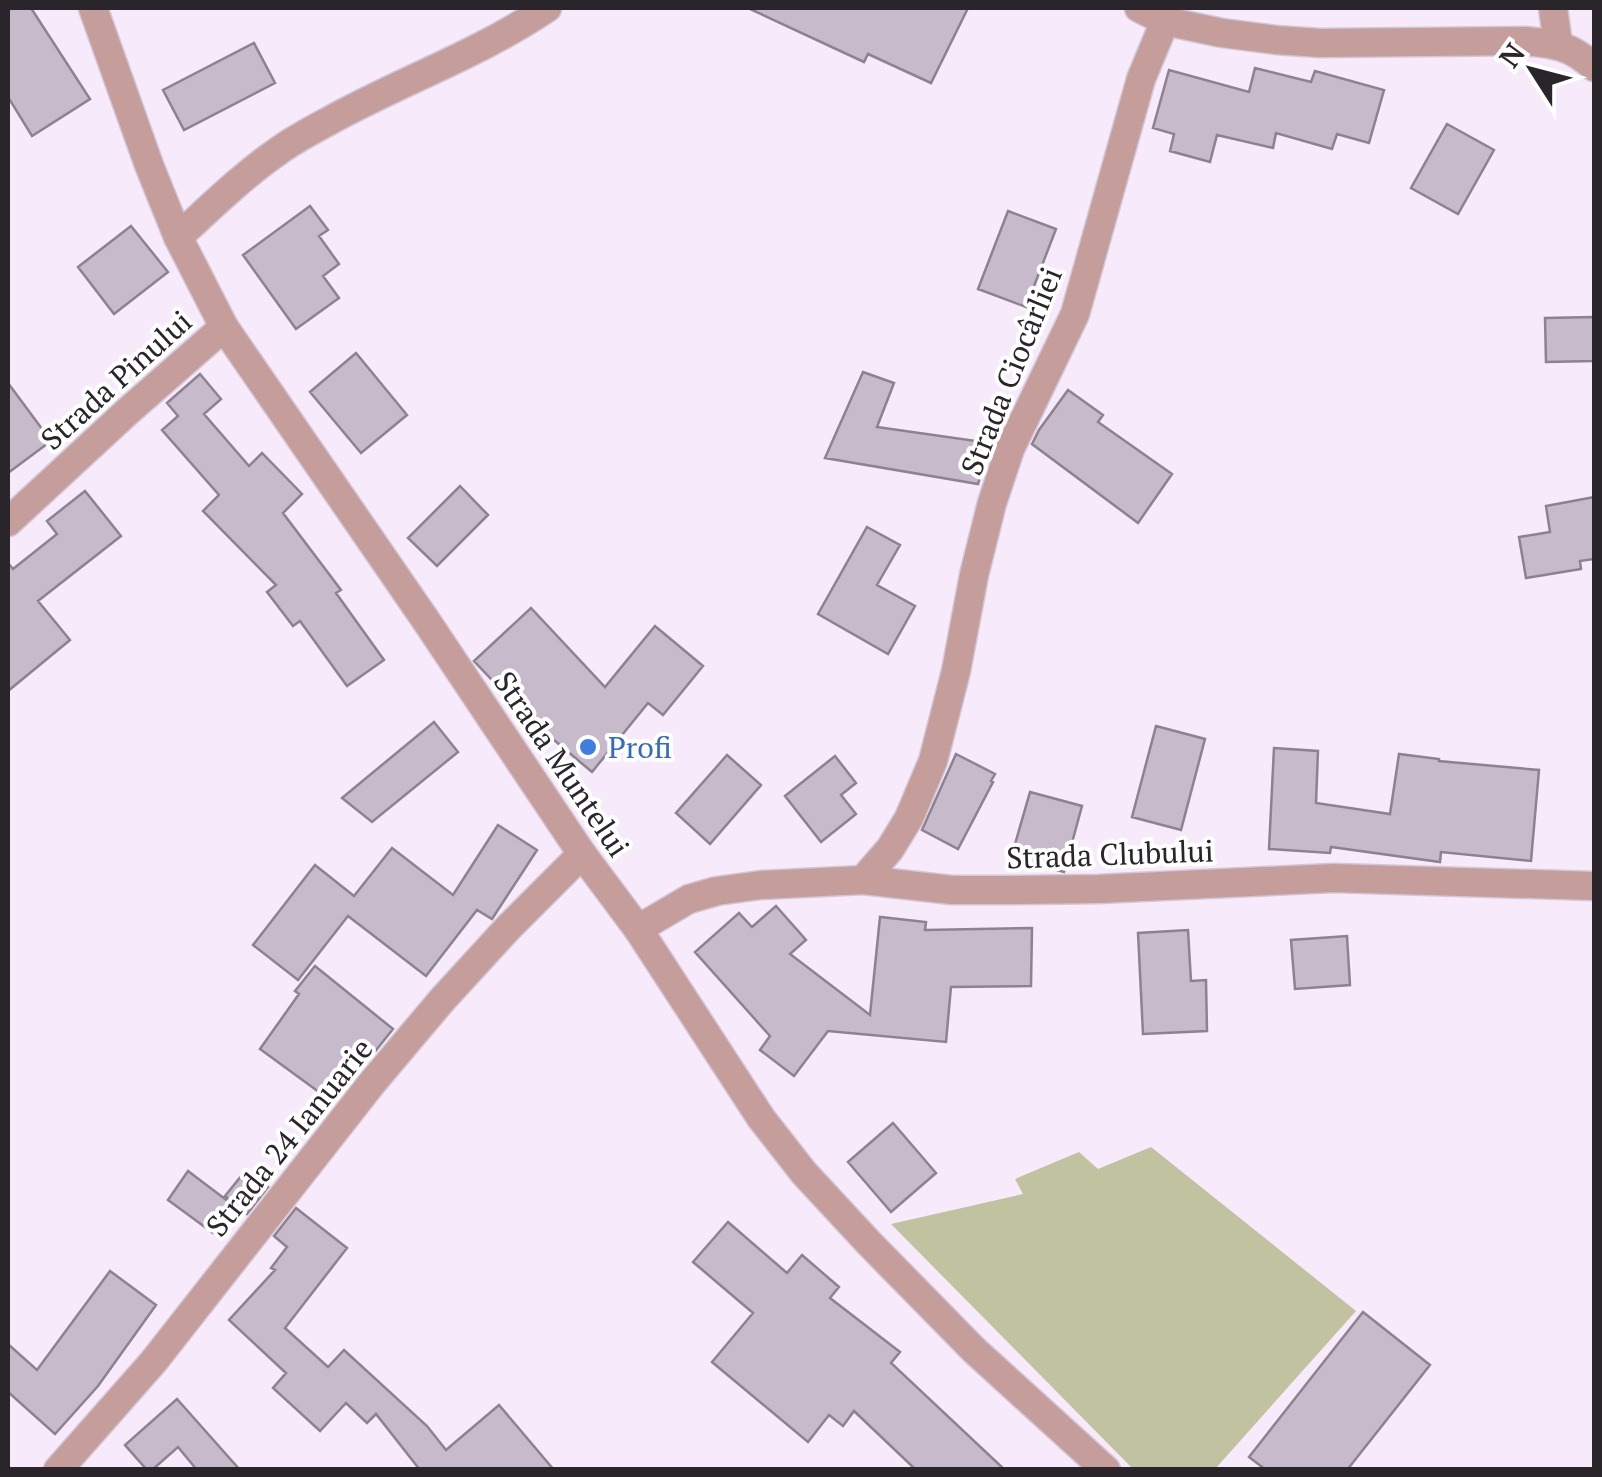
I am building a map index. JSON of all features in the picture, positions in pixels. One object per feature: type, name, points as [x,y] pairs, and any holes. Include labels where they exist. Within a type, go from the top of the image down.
[{"type":"street","name":"Strada Muntelui","points":[[92,8],[178,237],[224,327],[582,854],[638,929],[761,1118],[804,1172],[974,1350],[1106,1470]]},
{"type":"street","points":[[178,237],[277,152],[331,120],[481,48],[546,8]]},
{"type":"street","points":[[1139,8],[1166,21],[1222,33],[1306,42],[1558,44],[1579,53],[1594,67]]},
{"type":"street","points":[[1166,21],[1206,8]]},
{"type":"street","points":[[1553,8],[1558,44]]},
{"type":"street","name":"Strada Ciocârliei","points":[[863,880],[890,849],[909,818],[933,761],[992,503],[1010,449],[1075,314],[1140,80],[1166,21]]},
{"type":"street","name":"Strada Pinului","points":[[8,522],[224,327]]},
{"type":"street","name":"Strada 24 Ianuarie","points":[[63,1468],[154,1361],[430,1014],[582,854]]},
{"type":"street","name":"Strada Clubului","points":[[638,929],[689,899],[717,891],[863,880],[952,890],[1098,889],[1334,878],[1594,886]]},
{"type":"green space","points":[[1151,1147],[1356,1311],[1215,1469],[1133,1469],[891,1224],[1023,1194],[1015,1179],[1079,1152],[1098,1169]]},
{"type":"building","points":[[8,8],[31,8],[90,99],[32,136],[8,97]]},
{"type":"building","points":[[748,8],[968,8],[931,83],[868,54],[864,62]]},
{"type":"building","points":[[254,43],[275,83],[184,130],[163,90]]},
{"type":"building","points":[[1255,68],[1311,82],[1315,71],[1384,90],[1369,143],[1337,134],[1332,149],[1276,133],[1273,148],[1217,135],[1210,162],[1170,151],[1174,134],[1153,128],[1169,70],[1249,92]]},
{"type":"building","points":[[1447,124],[1494,150],[1458,214],[1411,188]]},
{"type":"building","points":[[310,206],[328,230],[319,236],[339,264],[323,276],[339,298],[296,329],[243,255]]},
{"type":"building","points":[[1008,211],[1056,229],[1026,307],[978,289]]},
{"type":"building","points":[[131,226],[168,272],[114,314],[78,267]]},
{"type":"building","points":[[1594,317],[1594,361],[1546,362],[1545,318]]},
{"type":"building","points":[[356,353],[407,415],[361,453],[310,392]]},
{"type":"building","points":[[863,372],[894,383],[877,427],[990,443],[978,484],[825,458]]},
{"type":"building","points":[[200,374],[221,399],[204,414],[249,466],[262,453],[302,494],[283,513],[341,590],[336,593],[384,660],[347,686],[300,621],[293,626],[267,592],[276,585],[203,511],[219,495],[162,430],[178,416],[167,403]]},
{"type":"building","points":[[8,383],[51,441],[8,473]]},
{"type":"building","points":[[1068,390],[1103,415],[1098,422],[1172,474],[1138,523],[1032,444]]},
{"type":"building","points":[[460,486],[488,515],[437,566],[408,538]]},
{"type":"building","points":[[85,491],[121,536],[38,601],[70,640],[8,691],[8,563],[13,569],[57,534],[47,521]]},
{"type":"building","points":[[1594,497],[1594,559],[1580,561],[1581,569],[1526,578],[1519,537],[1550,532],[1546,506]]},
{"type":"building","points":[[867,527],[900,545],[877,585],[915,606],[888,654],[818,614]]},
{"type":"building","points":[[531,608],[605,687],[655,626],[703,666],[663,715],[648,703],[592,772],[528,718],[474,661]]},
{"type":"building","points":[[434,722],[458,752],[372,822],[342,798]]},
{"type":"building","points":[[1156,726],[1205,739],[1181,830],[1132,817]]},
{"type":"building","points":[[1274,748],[1318,751],[1316,803],[1390,814],[1399,754],[1539,770],[1531,861],[1441,852],[1440,862],[1331,847],[1330,853],[1269,849]]},
{"type":"building","points":[[956,754],[995,774],[958,849],[922,830]]},
{"type":"building","points":[[727,755],[761,785],[710,844],[676,813]]},
{"type":"building","points":[[835,756],[856,783],[841,795],[856,814],[821,842],[785,796]]},
{"type":"building","points":[[1030,792],[1082,806],[1064,872],[1011,858]]},
{"type":"building","points":[[498,825],[537,850],[492,919],[477,910],[426,976],[348,916],[298,980],[253,945],[315,865],[354,896],[392,848],[453,895]]},
{"type":"building","points":[[776,906],[806,940],[790,954],[870,1015],[880,917],[926,922],[925,930],[1032,928],[1031,986],[951,987],[946,1042],[828,1031],[794,1076],[760,1050],[770,1036],[695,952],[739,913],[752,927]]},
{"type":"building","points":[[1188,930],[1191,981],[1206,980],[1207,1031],[1143,1034],[1138,933]]},
{"type":"building","points":[[1347,936],[1350,985],[1295,989],[1291,940]]},
{"type":"building","points":[[315,966],[393,1029],[373,1054],[360,1044],[323,1095],[260,1049]]},
{"type":"building","points":[[893,1123],[936,1173],[891,1212],[848,1162]]},
{"type":"building","points":[[246,1170],[268,1187],[247,1214],[225,1196]]},
{"type":"building","points":[[188,1171],[233,1205],[213,1233],[168,1200]]},
{"type":"building","points":[[296,1208],[347,1248],[285,1328],[328,1367],[344,1350],[427,1426],[446,1450],[499,1405],[554,1470],[420,1470],[376,1414],[367,1423],[346,1403],[320,1431],[273,1388],[286,1373],[229,1320],[275,1270],[271,1268],[287,1247],[274,1236]]},
{"type":"building","points":[[728,1222],[787,1273],[802,1255],[839,1287],[830,1298],[900,1352],[891,1363],[1005,1470],[916,1470],[854,1411],[843,1426],[829,1415],[808,1442],[712,1362],[753,1313],[693,1262]]},
{"type":"building","points":[[110,1271],[156,1305],[98,1386],[55,1434],[8,1392],[8,1344],[37,1370]]},
{"type":"building","points":[[1363,1312],[1430,1365],[1347,1470],[1266,1470],[1249,1457]]},
{"type":"building","points":[[177,1399],[240,1470],[197,1470],[178,1447],[147,1470],[125,1445]]},
{"type":"place","name":"Profi","points":[[588,747]]}]
